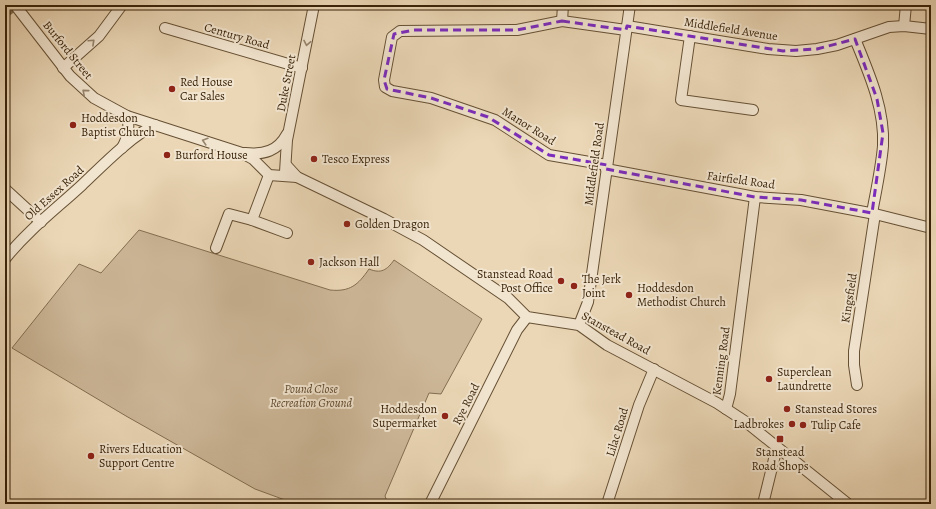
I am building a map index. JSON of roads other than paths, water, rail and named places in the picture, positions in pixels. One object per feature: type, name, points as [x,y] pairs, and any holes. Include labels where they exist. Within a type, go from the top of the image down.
[{"type":"street","points":[[63,68],[99,36],[122,5]]},
{"type":"street","name":"Duke Street","points":[[286,165],[285,156],[314,5]]},
{"type":"street","points":[[562,21],[563,5]]},
{"type":"street","name":"Middlefield Road","points":[[579,325],[588,302],[630,5]]},
{"type":"street","points":[[904,26],[906,5]]},
{"type":"street","name":"Burford Street","points":[[18,8],[63,68],[77,84],[94,98],[127,116],[242,153],[253,159],[269,175]]},
{"type":"street","name":"Middlefield Avenue","points":[[392,91],[385,87],[384,80],[391,40],[397,32],[414,30],[517,30],[562,21],[690,36],[783,50],[817,49],[855,39],[882,29],[904,26],[931,29]]},
{"type":"street","name":"Century Road","points":[[165,28],[302,68]]},
{"type":"street","points":[[690,36],[681,100],[753,110]]},
{"type":"street","name":"Kingsfield","points":[[855,39],[877,99],[883,133],[882,156],[854,351],[856,385]]},
{"type":"street","name":"Manor Road","points":[[392,91],[431,98],[492,118],[507,126],[549,155],[607,167]]},
{"type":"street","name":"Old Essex Road","points":[[122,148],[129,129],[127,116]]},
{"type":"street","name":"Old Essex Road","points":[[5,259],[41,222],[122,148],[144,131],[155,125]]},
{"type":"street","name":"Burford Street","points":[[242,153],[267,153],[281,143],[290,129]]},
{"type":"street","points":[[280,176],[286,170],[286,165]]},
{"type":"street","points":[[286,165],[297,177],[384,219],[428,244],[508,298],[527,317]]},
{"type":"street","name":"Fairfield Road","points":[[607,167],[755,197],[801,200],[874,214],[931,228]]},
{"type":"street","points":[[252,220],[269,175],[297,177]]},
{"type":"street","points":[[5,189],[41,222]]},
{"type":"street","name":"Kenning Road","points":[[726,409],[730,394],[755,197]]},
{"type":"street","points":[[216,248],[229,214],[252,220],[287,233]]},
{"type":"street","name":"Stanstead Road","points":[[527,317],[579,325],[607,345],[726,409],[777,446],[848,504]]},
{"type":"street","name":"Rye Road","points":[[430,504],[517,330],[527,317]]},
{"type":"street","name":"Lilac Road","points":[[607,504],[640,405],[654,369]]},
{"type":"street","points":[[763,504],[777,446]]},
{"type":"waterway","points":[[5,17],[16,9]]},
{"type":"place","name":"Red House Car Sales","points":[[172,89]]},
{"type":"place","name":"Hoddesdon Baptist Church","points":[[73,125]]},
{"type":"place","name":"Burford House","points":[[167,155]]},
{"type":"place","name":"Tesco Express","points":[[314,159]]},
{"type":"place","name":"Golden Dragon","points":[[347,224]]},
{"type":"place","name":"Jackson Hall","points":[[311,262]]},
{"type":"place","name":"Stanstead Road Post Office","points":[[561,281]]},
{"type":"place","name":"The Jerk Joint","points":[[574,286]]},
{"type":"place","name":"Hoddesdon Methodist Church","points":[[629,295]]},
{"type":"place","name":"Superclean Laundrette","points":[[769,379]]},
{"type":"place","name":"Stanstead Stores","points":[[787,409]]},
{"type":"place","name":"Hoddesdon Supermarket","points":[[445,416]]},
{"type":"place","name":"Ladbrokes","points":[[792,424]]},
{"type":"place","name":"Tulip Cafe","points":[[803,425]]},
{"type":"place","name":"Stanstead Road Shops","points":[[780,439]]},
{"type":"place","name":"Rivers Education Support Centre","points":[[91,456]]},
{"type":"park label","name":"Pound Close Recreation Ground","points":[[311,396]]}]
